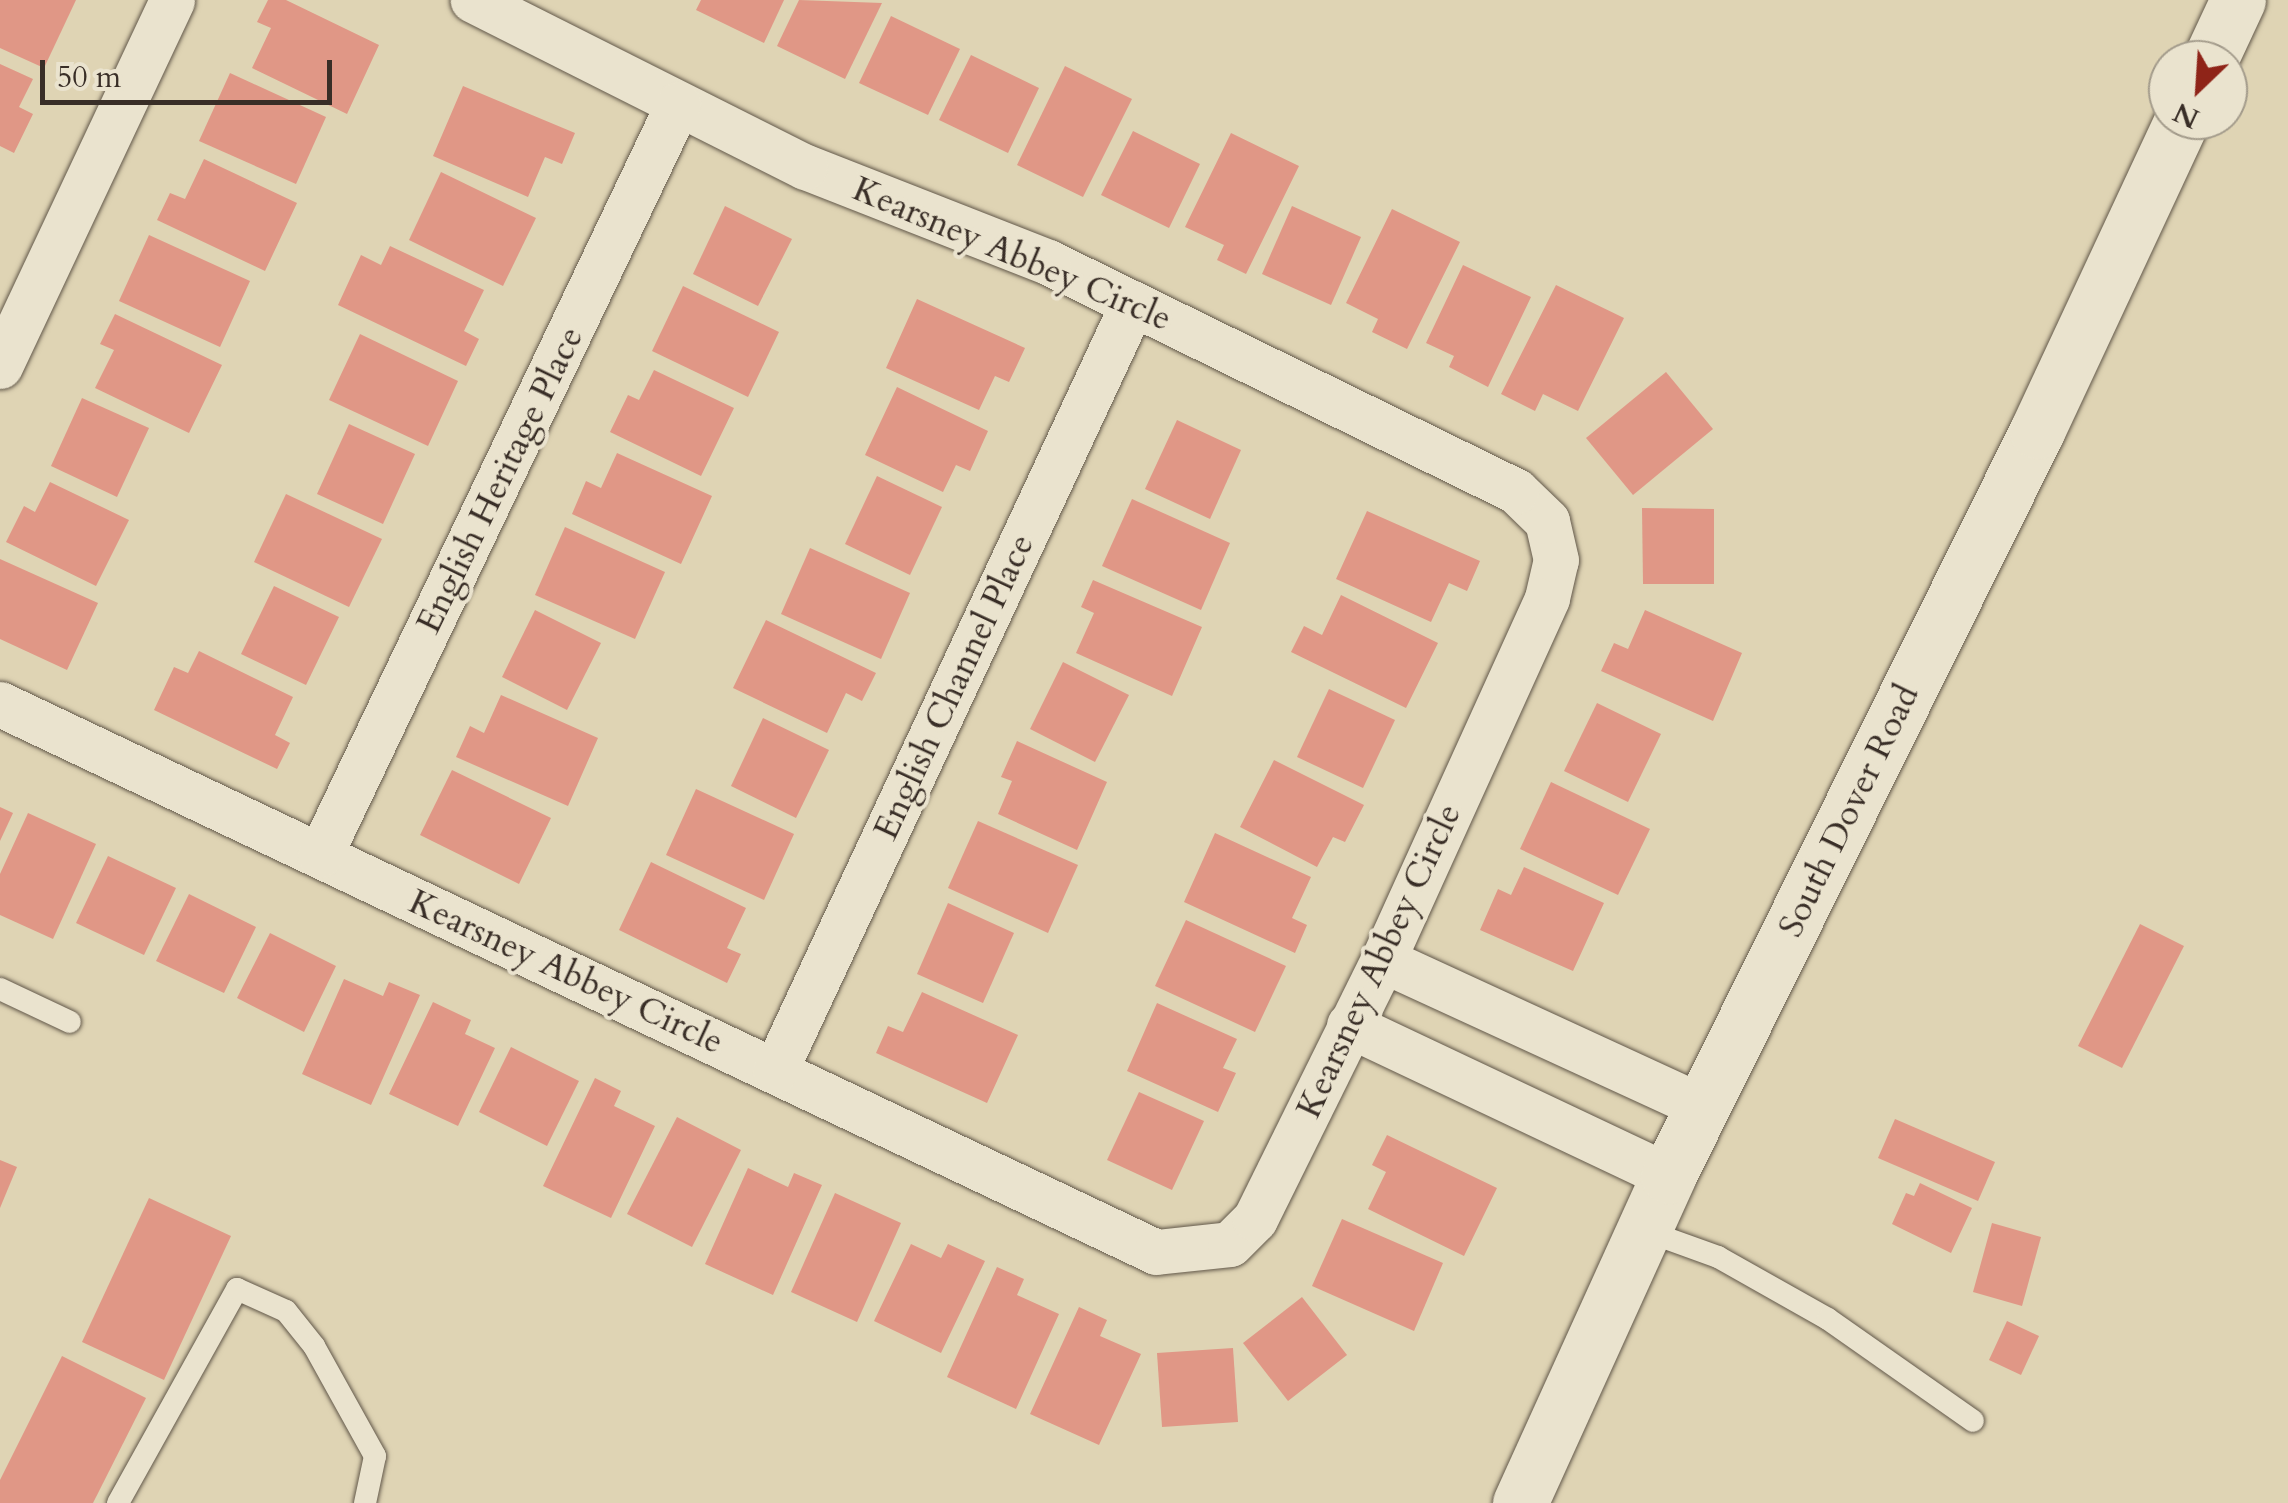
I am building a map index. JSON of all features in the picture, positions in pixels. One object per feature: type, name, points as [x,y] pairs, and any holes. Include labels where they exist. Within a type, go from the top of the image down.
[{"type":"street","points":[[0,366],[172,0]]},
{"type":"street","name":"Kearsney Abbey Circle","points":[[0,704],[1156,1252],[1203,1250],[1230,1244],[1255,1219],[1382,960],[1548,598],[1556,560],[1547,521],[1516,491],[1133,303],[1048,262],[805,167],[473,0]]},
{"type":"street","points":[[2219,40],[2238,0]]},
{"type":"street","name":"English Heritage Place","points":[[320,855],[678,104]]},
{"type":"street","name":"South Dover Road","points":[[1520,1503],[1668,1176],[2028,449],[2173,140]]},
{"type":"street","name":"English Channel Place","points":[[775,1071],[1133,303]]},
{"type":"street","points":[[1382,960],[1702,1107]]},
{"type":"street","points":[[1349,1025],[1668,1176]]},
{"type":"street","points":[[1515,1104],[1547,1037]]},
{"type":"lane","points":[[0,989],[70,1022]]},
{"type":"lane","points":[[1646,1231],[1718,1256],[1828,1319],[1973,1421]]},
{"type":"lane","points":[[118,1503],[237,1289],[286,1311],[314,1346],[375,1456],[366,1503]]},
{"type":"building","points":[[0,0],[76,0],[44,68],[0,48]]},
{"type":"building","points":[[268,0],[286,0],[379,45],[347,114],[252,68],[271,28],[257,22]]},
{"type":"building","points":[[701,0],[784,0],[764,43],[696,10]]},
{"type":"building","points":[[799,0],[882,3],[845,79],[777,46]]},
{"type":"building","points":[[891,16],[960,49],[928,115],[859,83]]},
{"type":"building","points":[[971,55],[1039,88],[1008,153],[939,120]]},
{"type":"building","points":[[0,64],[33,79],[19,107],[33,114],[14,153],[0,146]]},
{"type":"building","points":[[1065,66],[1132,99],[1083,197],[1017,165]]},
{"type":"building","points":[[230,73],[326,117],[296,184],[199,141]]},
{"type":"building","points":[[463,86],[575,133],[562,164],[545,157],[528,197],[433,156]]},
{"type":"building","points":[[1133,131],[1200,164],[1169,228],[1101,195]]},
{"type":"building","points":[[1231,133],[1299,166],[1246,274],[1217,260],[1224,245],[1185,227]]},
{"type":"building","points":[[204,159],[297,203],[265,271],[157,220],[170,193],[185,199]]},
{"type":"building","points":[[441,172],[536,218],[503,286],[409,240]]},
{"type":"building","points":[[725,206],[792,239],[758,306],[693,274]]},
{"type":"building","points":[[1292,206],[1361,237],[1331,305],[1262,274]]},
{"type":"building","points":[[1392,209],[1460,242],[1407,349],[1372,332],[1378,319],[1346,303]]},
{"type":"building","points":[[149,235],[250,281],[220,347],[119,301]]},
{"type":"building","points":[[390,246],[484,290],[464,331],[479,339],[466,366],[338,305],[361,255],[381,265]]},
{"type":"building","points":[[1463,265],[1531,297],[1488,387],[1449,367],[1454,356],[1426,343]]},
{"type":"building","points":[[1556,285],[1624,318],[1578,411],[1543,394],[1535,411],[1501,394]]},
{"type":"building","points":[[683,286],[779,332],[748,397],[652,351]]},
{"type":"building","points":[[917,299],[1025,348],[1009,382],[995,376],[979,410],[886,368]]},
{"type":"building","points":[[115,314],[222,365],[189,433],[95,388],[114,350],[100,344]]},
{"type":"building","points":[[360,334],[458,381],[428,446],[329,400]]},
{"type":"building","points":[[654,370],[734,408],[701,476],[610,432],[628,395],[639,400]]},
{"type":"building","points":[[1666,372],[1713,429],[1633,495],[1586,438]]},
{"type":"building","points":[[897,387],[988,431],[970,471],[956,465],[943,492],[865,455]]},
{"type":"building","points":[[82,398],[149,428],[117,497],[51,466]]},
{"type":"building","points":[[1177,420],[1241,450],[1210,519],[1145,489]]},
{"type":"building","points":[[349,424],[415,454],[383,524],[317,494]]},
{"type":"building","points":[[617,453],[712,496],[681,564],[572,514],[586,481],[601,488]]},
{"type":"building","points":[[877,476],[942,507],[910,575],[845,544]]},
{"type":"building","points":[[50,482],[129,520],[96,586],[6,542],[24,506],[35,512]]},
{"type":"building","points":[[286,494],[382,539],[349,607],[254,562]]},
{"type":"building","points":[[1132,499],[1230,543],[1201,610],[1102,566]]},
{"type":"building","points":[[1642,508],[1714,509],[1714,584],[1643,584]]},
{"type":"building","points":[[1367,511],[1480,561],[1467,591],[1449,583],[1431,622],[1336,579]]},
{"type":"building","points":[[565,527],[665,572],[635,639],[535,595]]},
{"type":"building","points":[[810,548],[910,593],[881,659],[781,614]]},
{"type":"building","points":[[0,559],[98,603],[67,670],[0,639]]},
{"type":"building","points":[[1093,580],[1202,627],[1172,696],[1076,653],[1094,613],[1081,607]]},
{"type":"building","points":[[274,586],[339,617],[306,685],[241,654]]},
{"type":"building","points":[[1341,595],[1438,643],[1406,708],[1291,652],[1304,626],[1322,635]]},
{"type":"building","points":[[535,610],[601,643],[567,710],[502,677]]},
{"type":"building","points":[[1645,610],[1742,653],[1713,721],[1601,671],[1614,643],[1628,649]]},
{"type":"building","points":[[766,620],[876,673],[862,701],[846,693],[827,733],[733,688]]},
{"type":"building","points":[[199,651],[293,697],[275,735],[290,743],[277,769],[154,710],[174,667],[188,673]]},
{"type":"building","points":[[1063,662],[1129,695],[1095,762],[1030,729]]},
{"type":"building","points":[[1329,689],[1395,720],[1363,788],[1297,757]]},
{"type":"building","points":[[501,695],[598,738],[568,806],[456,757],[470,726],[484,733]]},
{"type":"building","points":[[1597,703],[1661,734],[1628,802],[1564,771]]},
{"type":"building","points":[[763,718],[829,750],[796,818],[731,786]]},
{"type":"building","points":[[1017,741],[1107,782],[1077,850],[998,814],[1012,781],[1001,777]]},
{"type":"building","points":[[1274,760],[1364,805],[1345,842],[1333,837],[1317,867],[1240,827]]},
{"type":"building","points":[[452,770],[551,818],[519,884],[420,835]]},
{"type":"building","points":[[1551,782],[1650,829],[1618,895],[1520,849]]},
{"type":"building","points":[[696,789],[794,834],[764,900],[666,855]]},
{"type":"building","points":[[0,807],[13,813],[0,841]]},
{"type":"building","points":[[28,813],[96,844],[53,939],[0,915],[0,874]]},
{"type":"building","points":[[978,821],[1078,865],[1048,933],[948,888]]},
{"type":"building","points":[[1215,833],[1311,877],[1292,918],[1307,925],[1295,953],[1184,902]]},
{"type":"building","points":[[108,856],[176,888],[144,955],[76,923]]},
{"type":"building","points":[[651,862],[746,908],[727,948],[741,954],[727,983],[619,930]]},
{"type":"building","points":[[1524,867],[1604,903],[1573,971],[1480,930],[1498,889],[1511,895]]},
{"type":"building","points":[[189,894],[256,927],[224,993],[156,961]]},
{"type":"building","points":[[948,903],[1014,933],[983,1003],[917,974]]},
{"type":"building","points":[[1186,920],[1286,966],[1255,1032],[1155,986]]},
{"type":"building","points":[[2140,924],[2184,946],[2122,1068],[2078,1046]]},
{"type":"building","points":[[270,933],[336,966],[304,1032],[237,998]]},
{"type":"building","points":[[344,979],[383,996],[389,982],[420,995],[371,1105],[302,1074]]},
{"type":"building","points":[[922,992],[1018,1035],[987,1103],[876,1053],[888,1026],[903,1032]]},
{"type":"building","points":[[433,1002],[471,1020],[465,1034],[495,1048],[458,1126],[389,1094]]},
{"type":"building","points":[[1157,1003],[1237,1039],[1223,1068],[1236,1073],[1218,1112],[1127,1071]]},
{"type":"building","points":[[511,1047],[579,1081],[547,1146],[479,1112]]},
{"type":"building","points":[[595,1078],[621,1091],[614,1106],[655,1126],[611,1218],[543,1186]]},
{"type":"building","points":[[1139,1092],[1204,1121],[1172,1190],[1107,1160]]},
{"type":"building","points":[[677,1117],[741,1150],[692,1247],[627,1214]]},
{"type":"building","points":[[1895,1119],[1995,1162],[1978,1201],[1878,1158]]},
{"type":"building","points":[[1387,1135],[1497,1188],[1464,1256],[1368,1209],[1386,1172],[1372,1165]]},
{"type":"building","points":[[0,1160],[17,1167],[0,1208]]},
{"type":"building","points":[[748,1168],[788,1187],[794,1173],[822,1185],[773,1295],[705,1264]]},
{"type":"building","points":[[1920,1183],[1972,1208],[1951,1253],[1892,1224],[1906,1193],[1914,1196]]},
{"type":"building","points":[[835,1193],[901,1223],[857,1322],[791,1292]]},
{"type":"building","points":[[149,1198],[231,1236],[164,1380],[82,1342]]},
{"type":"building","points":[[1342,1219],[1443,1263],[1414,1331],[1312,1286]]},
{"type":"building","points":[[1992,1223],[2041,1237],[2022,1306],[1973,1292]]},
{"type":"building","points":[[911,1244],[941,1258],[948,1244],[985,1261],[941,1353],[874,1321]]},
{"type":"building","points":[[997,1267],[1024,1279],[1017,1295],[1059,1314],[1016,1409],[947,1377]]},
{"type":"building","points":[[1302,1297],[1347,1355],[1288,1401],[1243,1343]]},
{"type":"building","points":[[1079,1307],[1107,1320],[1100,1336],[1141,1354],[1099,1445],[1030,1414]]},
{"type":"building","points":[[2007,1321],[2039,1336],[2021,1375],[1989,1360]]},
{"type":"building","points":[[1233,1348],[1238,1422],[1162,1427],[1157,1353]]},
{"type":"building","points":[[62,1356],[146,1398],[93,1503],[0,1503],[0,1480]]}]
